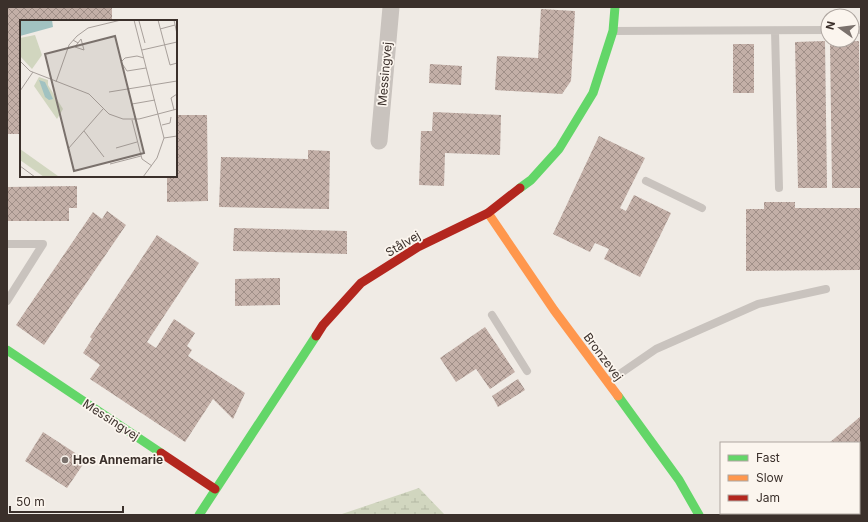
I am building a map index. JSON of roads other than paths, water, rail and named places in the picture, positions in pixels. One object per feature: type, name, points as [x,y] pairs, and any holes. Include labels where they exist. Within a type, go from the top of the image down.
[{"type":"street","name":"Messingvej","points":[[379,141],[391,7]]},
{"type":"street","name":"Stålvej","points":[[199,515],[323,325],[361,284],[418,247],[488,213],[531,180],[559,149],[593,93],[613,31],[615,7]]},
{"type":"street","name":"Bronzevej","points":[[488,213],[554,310],[679,480],[699,515]]},
{"type":"street","name":"Messingvej","points":[[7,350],[215,489]]},
{"type":"lane","points":[[613,31],[820,30]]},
{"type":"lane","points":[[775,31],[779,188]]},
{"type":"lane","points":[[646,181],[702,208]]},
{"type":"lane","points":[[7,244],[43,244],[7,301]]},
{"type":"lane","points":[[608,383],[656,349],[758,304],[826,288]]},
{"type":"lane","points":[[492,315],[527,371]]},
{"type":"place","name":"Hos Annemarie","points":[[65,460]]}]
